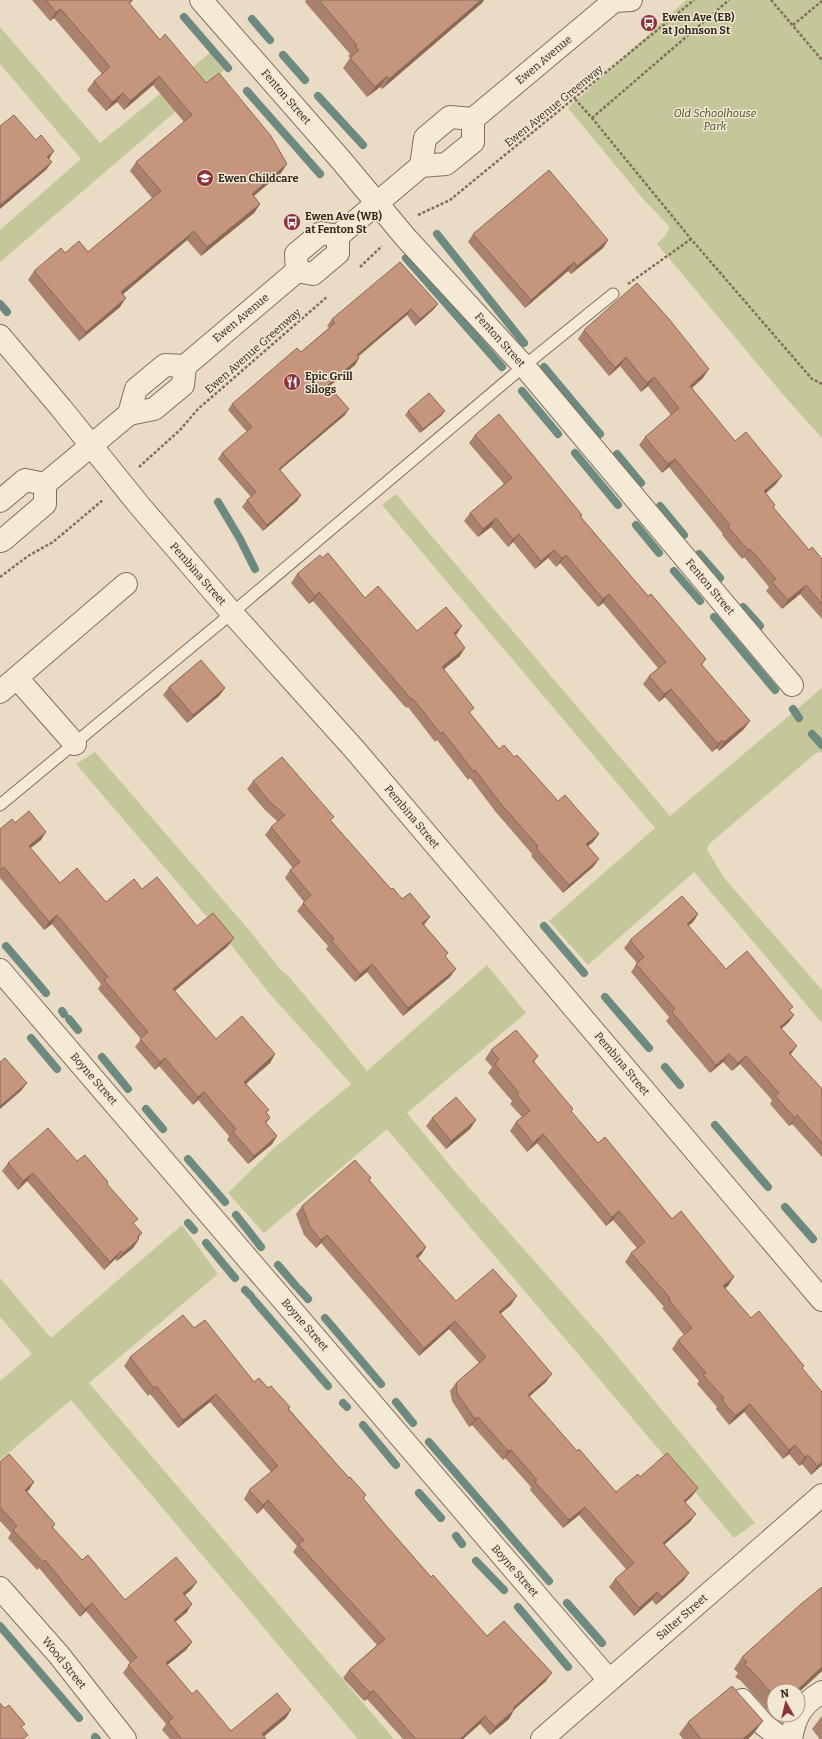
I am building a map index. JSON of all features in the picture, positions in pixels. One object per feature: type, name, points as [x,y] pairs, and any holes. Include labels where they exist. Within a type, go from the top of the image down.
[{"type":"street","name":"Fenton Street","points":[[202,0],[406,238],[524,366],[792,685]]},
{"type":"street","name":"Ewen Avenue","points":[[473,119],[620,0]]},
{"type":"street","points":[[450,117],[473,119],[473,142],[446,164],[422,166],[426,138],[450,117]]},
{"type":"street","name":"Ewen Avenue","points":[[45,484],[129,414],[154,409],[183,385],[185,366],[297,271],[313,274],[323,266],[338,253],[338,236],[422,166]]},
{"type":"street","name":"Pembina Street","points":[[0,336],[139,505],[232,613],[355,750],[822,1300]]},
{"type":"street","points":[[0,501],[25,480],[45,484],[45,504],[0,541]]},
{"type":"street","points":[[0,692],[126,584]]},
{"type":"street","points":[[17,678],[75,744]]},
{"type":"street","name":"Boyne Street","points":[[0,970],[609,1680]]},
{"type":"street","name":"Salter Street","points":[[542,1739],[822,1495]]},
{"type":"street","name":"Wood Street","points":[[0,1588],[59,1656],[125,1739]]},
{"type":"street","points":[[732,1689],[764,1725],[783,1739]]},
{"type":"street","points":[[792,1739],[796,1719],[804,1705],[822,1692]]},
{"type":"lane","points":[[0,805],[232,613],[524,366],[613,294]]},
{"type":"path","name":"Ewen Avenue Greenway","points":[[417,215],[450,200],[694,0]]},
{"type":"path","points":[[592,118],[729,0]]},
{"type":"path","points":[[771,0],[822,60]]},
{"type":"path","points":[[793,25],[822,1]]},
{"type":"path","points":[[575,99],[691,239],[812,379],[822,384]]},
{"type":"path","points":[[613,294],[691,239]]},
{"type":"path","points":[[357,269],[384,244]]},
{"type":"path","name":"Ewen Avenue Greenway","points":[[134,472],[180,430],[198,409],[329,295]]},
{"type":"path","points":[[0,577],[28,556],[53,542],[108,496]]},
{"type":"green space","name":"Old Schoolhouse Park","points":[[686,0],[822,0],[822,438],[786,398],[657,244],[664,237],[670,227],[644,200],[568,108]]},
{"type":"green space","points":[[0,27],[100,143],[210,53],[224,70],[0,262],[0,230],[81,159],[0,64]]},
{"type":"green space","points":[[396,494],[670,816],[822,688],[822,752],[816,753],[708,845],[707,850],[725,879],[822,990],[822,1023],[694,872],[588,965],[549,921],[655,828],[382,505]]},
{"type":"green space","points":[[95,752],[249,930],[280,969],[289,977],[367,1071],[487,965],[526,1013],[407,1113],[478,1197],[481,1203],[483,1203],[605,1341],[755,1523],[734,1538],[387,1129],[264,1233],[228,1193],[274,1148],[351,1084],[269,993],[231,945],[76,764]]},
{"type":"green space","points":[[182,1225],[218,1274],[89,1383],[394,1739],[358,1739],[71,1400],[0,1460],[0,1381],[32,1354],[0,1317],[0,1278],[51,1338]]},
{"type":"building","points":[[46,0],[132,0],[129,3],[160,40],[165,34],[206,83],[219,73],[271,136],[287,164],[252,194],[260,204],[207,247],[194,231],[121,292],[126,298],[86,332],[34,271],[61,248],[65,253],[79,241],[88,252],[161,191],[136,162],[192,115],[159,76],[130,101],[123,93],[112,102],[94,81],[110,67],[61,9],[56,12]]},
{"type":"building","points":[[319,0],[481,0],[389,79],[387,76],[375,87],[350,58],[359,50],[355,46],[357,45]]},
{"type":"building","points":[[14,115],[36,140],[41,135],[54,151],[47,157],[52,162],[0,205],[0,126]]},
{"type":"building","points":[[549,170],[608,240],[577,266],[574,262],[531,300],[473,234]]},
{"type":"building","points":[[400,262],[438,304],[420,319],[411,309],[357,355],[359,358],[328,385],[349,409],[279,469],[301,495],[267,525],[247,500],[256,492],[222,453],[252,427],[232,404],[297,348],[301,352],[335,323],[332,319]]},
{"type":"building","points":[[637,283],[669,319],[709,369],[690,386],[735,441],[746,432],[782,476],[764,491],[775,505],[773,507],[809,550],[812,547],[822,559],[822,604],[806,585],[788,600],[772,582],[776,579],[750,549],[748,550],[728,527],[730,525],[675,459],[668,464],[645,437],[679,408],[654,377],[647,383],[626,357],[615,368],[584,330]]},
{"type":"building","points":[[429,393],[445,411],[423,429],[408,411]]},
{"type":"building","points":[[499,414],[582,515],[580,516],[584,521],[648,596],[651,594],[706,659],[701,664],[750,721],[724,742],[722,740],[718,744],[671,689],[664,694],[649,676],[666,662],[609,594],[603,599],[566,555],[562,558],[554,550],[541,561],[519,534],[513,539],[496,518],[483,529],[470,513],[512,478],[475,435]]},
{"type":"building","points":[[328,553],[365,598],[378,586],[417,631],[446,607],[462,626],[454,633],[465,648],[442,667],[474,708],[469,712],[499,749],[504,745],[514,757],[517,755],[558,801],[565,795],[599,834],[586,844],[599,859],[569,885],[536,848],[538,846],[500,803],[475,770],[474,772],[443,732],[441,734],[413,699],[412,700],[319,592],[315,596],[297,574],[320,555],[322,558]]},
{"type":"building","points":[[201,660],[225,688],[193,715],[169,687]]},
{"type":"building","points":[[282,757],[334,817],[330,820],[391,889],[393,888],[402,899],[410,893],[430,917],[422,923],[448,953],[445,956],[456,969],[408,1008],[372,964],[360,974],[332,941],[334,939],[303,903],[311,895],[290,870],[300,862],[271,827],[285,815],[270,802],[253,781]]},
{"type":"building","points":[[29,811],[46,832],[29,846],[60,883],[77,868],[106,902],[134,879],[142,889],[157,877],[197,926],[213,913],[234,938],[173,989],[216,1039],[242,1016],[275,1054],[244,1082],[269,1110],[266,1112],[270,1118],[265,1122],[277,1136],[254,1156],[233,1132],[236,1129],[204,1092],[198,1097],[165,1058],[160,1062],[140,1039],[148,1032],[104,980],[108,977],[57,915],[49,922],[4,867],[0,870],[0,829],[12,819],[15,823]]},
{"type":"building","points":[[682,896],[698,914],[687,924],[726,969],[747,951],[793,1007],[789,1010],[794,1015],[780,1027],[797,1046],[789,1053],[822,1089],[822,1143],[797,1115],[795,1118],[775,1096],[779,1093],[746,1056],[738,1063],[729,1054],[716,1065],[672,1012],[675,1009],[636,964],[644,957],[630,940]]},
{"type":"building","points":[[516,1030],[538,1056],[533,1061],[573,1109],[571,1111],[598,1143],[605,1137],[672,1219],[681,1211],[734,1277],[723,1286],[751,1318],[759,1311],[804,1366],[802,1368],[822,1392],[822,1462],[817,1466],[808,1455],[805,1457],[795,1445],[789,1450],[750,1404],[735,1416],[722,1400],[724,1398],[703,1375],[706,1373],[678,1340],[692,1328],[669,1300],[670,1298],[631,1253],[645,1242],[619,1211],[612,1217],[543,1134],[533,1143],[516,1122],[530,1111],[517,1095],[519,1093],[495,1064],[499,1059],[491,1050]]},
{"type":"building","points":[[5,1058],[27,1083],[0,1106],[0,1062]]},
{"type":"building","points":[[456,1097],[476,1120],[451,1141],[432,1118]]},
{"type":"building","points":[[48,1128],[77,1161],[85,1155],[108,1182],[107,1184],[138,1219],[133,1223],[142,1233],[137,1237],[139,1239],[123,1253],[121,1251],[110,1262],[33,1173],[23,1181],[8,1163]]},
{"type":"building","points":[[355,1160],[371,1178],[369,1180],[426,1247],[416,1256],[456,1301],[493,1269],[517,1296],[499,1312],[552,1374],[528,1395],[577,1451],[579,1449],[616,1492],[638,1474],[640,1477],[667,1453],[698,1488],[684,1501],[696,1514],[663,1543],[689,1573],[662,1597],[657,1592],[639,1608],[615,1579],[634,1563],[585,1507],[569,1520],[535,1482],[537,1480],[511,1450],[508,1451],[478,1417],[475,1419],[457,1393],[456,1383],[486,1357],[455,1321],[424,1348],[327,1235],[321,1240],[310,1227],[302,1206]]},
{"type":"building","points":[[183,1315],[194,1328],[205,1320],[254,1382],[259,1378],[268,1388],[271,1386],[290,1407],[288,1409],[366,1495],[363,1498],[383,1522],[431,1577],[433,1575],[487,1636],[504,1621],[552,1673],[513,1708],[514,1710],[495,1727],[485,1716],[460,1739],[416,1739],[373,1690],[370,1693],[349,1670],[385,1639],[298,1544],[304,1540],[268,1500],[263,1505],[249,1490],[278,1466],[216,1394],[183,1420],[156,1386],[154,1388],[130,1357]]},
{"type":"building","points":[[9,1454],[34,1482],[25,1490],[55,1524],[52,1527],[82,1560],[88,1555],[125,1600],[176,1557],[197,1582],[183,1593],[192,1604],[174,1620],[192,1642],[166,1663],[192,1694],[197,1690],[231,1731],[277,1693],[291,1710],[262,1734],[266,1739],[182,1739],[168,1722],[173,1718],[128,1665],[137,1657],[92,1603],[85,1609],[45,1560],[43,1562],[13,1530],[17,1526],[0,1507],[0,1462]]},
{"type":"building","points":[[822,1587],[822,1667],[805,1683],[766,1683],[766,1687],[750,1669],[744,1665],[747,1662],[742,1657]]},
{"type":"building","points":[[732,1686],[763,1721],[743,1739],[701,1739],[688,1722]]},
{"type":"building","points":[[0,1703],[5,1708],[9,1705],[25,1724],[21,1727],[28,1735],[23,1739],[0,1739]]},
{"type":"waterway","points":[[184,17],[228,68]]},
{"type":"waterway","points":[[252,19],[270,40]]},
{"type":"waterway","points":[[283,55],[305,80]]},
{"type":"waterway","points":[[247,91],[320,174]]},
{"type":"waterway","points":[[318,96],[363,145]]},
{"type":"waterway","points":[[437,234],[524,343]]},
{"type":"waterway","points":[[406,258],[502,367]]},
{"type":"waterway","points":[[0,304],[7,312]]},
{"type":"waterway","points":[[544,367],[600,434]]},
{"type":"waterway","points":[[522,391],[558,434]]},
{"type":"waterway","points":[[575,453],[618,505]]},
{"type":"waterway","points":[[617,454],[641,483]]},
{"type":"waterway","points":[[218,502],[240,539],[255,569]]},
{"type":"waterway","points":[[660,506],[684,535]]},
{"type":"waterway","points":[[636,525],[659,553]]},
{"type":"waterway","points":[[699,554],[720,578]]},
{"type":"waterway","points":[[674,571],[700,601]]},
{"type":"waterway","points":[[743,607],[760,626]]},
{"type":"waterway","points":[[714,617],[775,690]]},
{"type":"waterway","points":[[793,709],[799,718]]},
{"type":"waterway","points":[[812,734],[822,745]]},
{"type":"waterway","points":[[544,926],[584,973]]},
{"type":"waterway","points":[[6,946],[46,993]]},
{"type":"waterway","points":[[605,997],[649,1048]]},
{"type":"waterway","points":[[69,1019],[78,1030]]},
{"type":"waterway","points":[[31,1038],[57,1069]]},
{"type":"waterway","points":[[102,1057],[128,1089]]},
{"type":"waterway","points":[[665,1067],[680,1085]]},
{"type":"waterway","points":[[146,1109],[163,1129]]},
{"type":"waterway","points":[[715,1125],[768,1187]]},
{"type":"waterway","points":[[188,1159],[225,1202]]},
{"type":"waterway","points":[[785,1207],[813,1239]]},
{"type":"waterway","points":[[236,1215],[261,1247]]},
{"type":"waterway","points":[[188,1223],[194,1230]]},
{"type":"waterway","points":[[206,1243],[235,1278]]},
{"type":"waterway","points":[[278,1265],[296,1286]]},
{"type":"waterway","points":[[299,1289],[308,1299]]},
{"type":"waterway","points":[[245,1290],[251,1296]]},
{"type":"waterway","points":[[254,1300],[328,1386]]},
{"type":"waterway","points":[[325,1318],[381,1384]]},
{"type":"waterway","points":[[396,1402],[413,1423]]},
{"type":"waterway","points":[[343,1403],[347,1407]]},
{"type":"waterway","points":[[363,1425],[396,1465]]},
{"type":"waterway","points":[[429,1442],[549,1581]]},
{"type":"waterway","points":[[419,1493],[441,1518]]},
{"type":"waterway","points":[[456,1536],[462,1544]]},
{"type":"waterway","points":[[476,1561],[504,1590]]},
{"type":"waterway","points":[[567,1603],[602,1643]]},
{"type":"waterway","points":[[518,1607],[568,1667]]},
{"type":"waterway","points":[[0,1626],[79,1718]]},
{"type":"place","name":"Ewen Ave (EB) at Johnson St","points":[[649,23]]},
{"type":"place","name":"Ewen Childcare","points":[[205,178]]},
{"type":"place","name":"Ewen Ave (WB) at Fenton St","points":[[292,222]]},
{"type":"place","name":"Epic Grill Silogs","points":[[292,382]]}]
